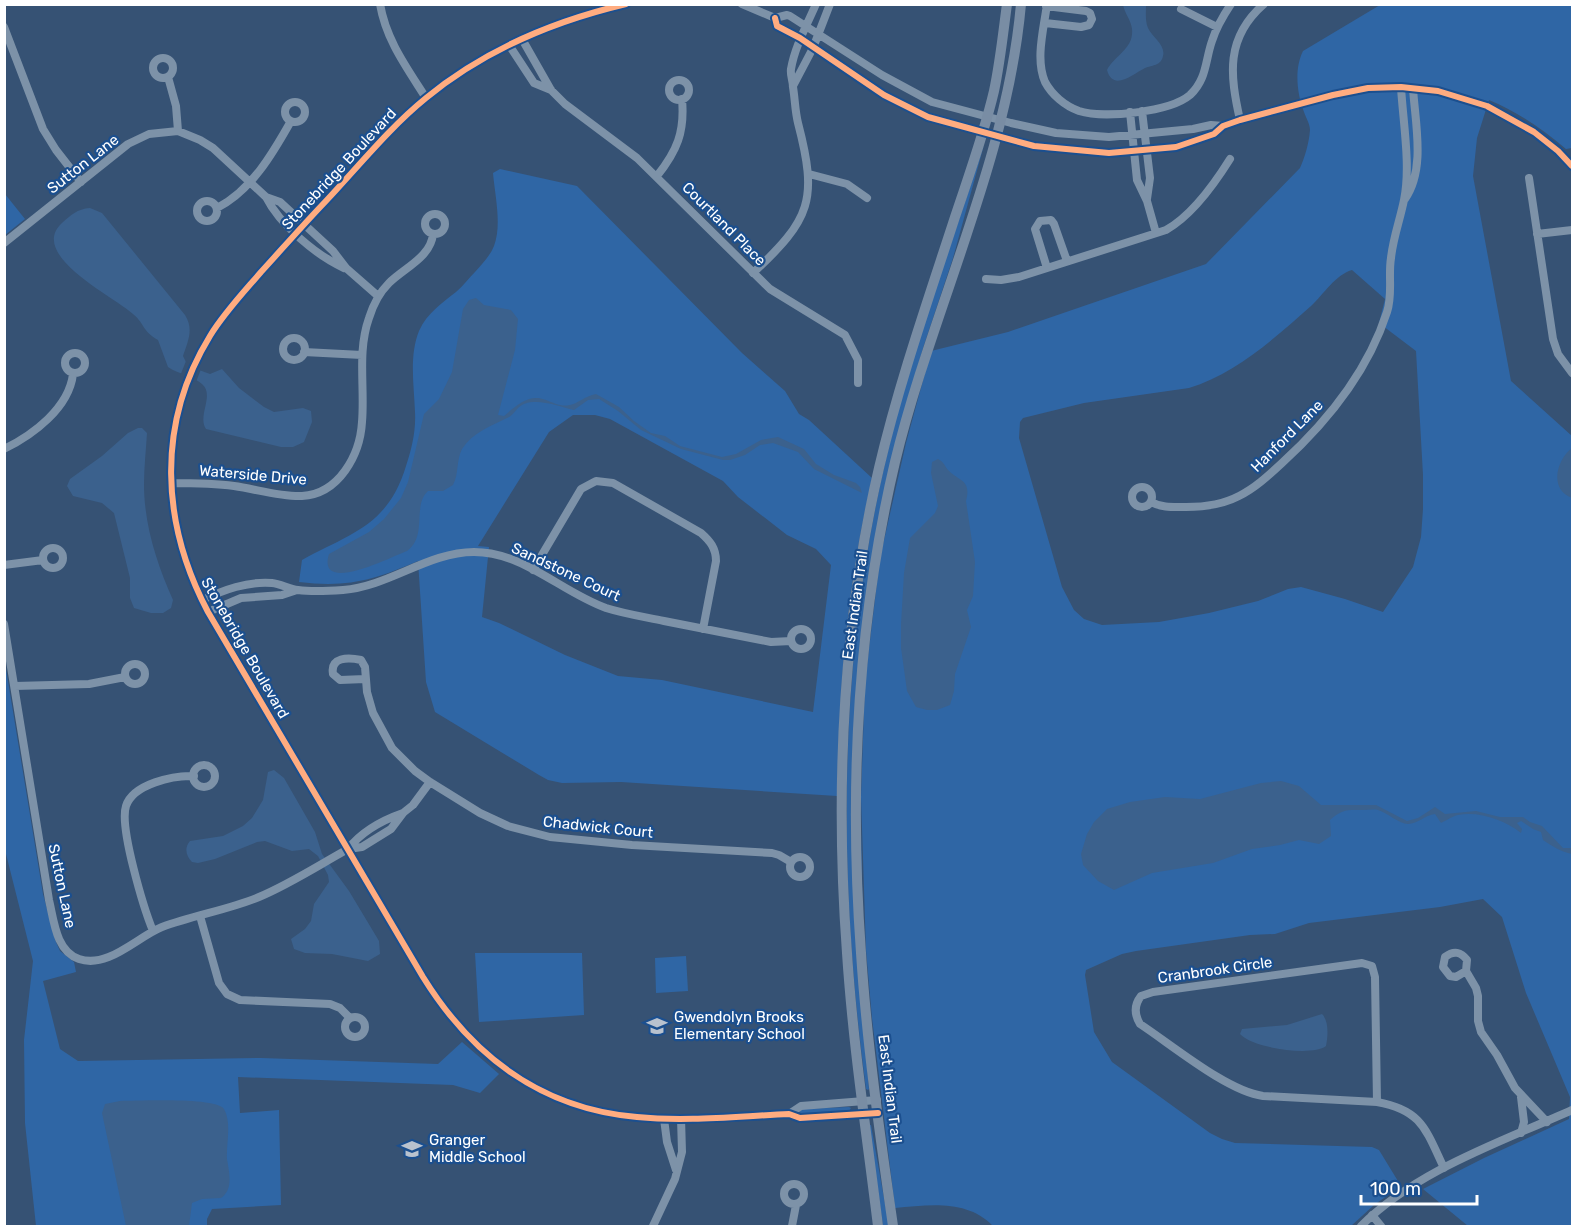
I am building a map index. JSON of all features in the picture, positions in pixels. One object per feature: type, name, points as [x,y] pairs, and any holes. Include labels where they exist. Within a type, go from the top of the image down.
[{"type":"main road","name":"East Indian Trail","points":[[878,1227],[848,971],[842,856],[843,733],[852,622],[870,512],[894,411],[983,132],[1001,54],[1007,4]]},
{"type":"main road","name":"East Indian Trail","points":[[893,1227],[864,989],[856,844],[857,735],[866,624],[883,521],[906,420],[1002,120],[1015,53],[1021,4]]},
{"type":"street","points":[[380,4],[393,45],[426,98]]},
{"type":"street","points":[[742,4],[775,18],[787,15],[882,75],[932,102],[1056,133],[1109,137],[1133,136],[1211,125],[1222,126],[1346,92],[1368,88],[1401,87],[1454,94],[1504,113],[1534,132],[1558,151],[1572,166]]},
{"type":"street","points":[[753,273],[778,250],[798,223],[807,198],[809,174],[807,157],[795,107],[791,69],[800,38],[816,4]]},
{"type":"street","points":[[794,86],[813,48],[830,4]]},
{"type":"street","points":[[1045,23],[1081,27],[1089,25],[1092,19],[1086,10],[1047,5],[1045,23],[1041,62],[1045,81],[1060,101],[1081,111],[1103,114],[1142,111],[1173,105],[1196,89],[1206,72],[1209,52],[1217,27],[1231,4]]},
{"type":"street","points":[[1240,120],[1232,78],[1233,57],[1246,24],[1264,4]]},
{"type":"street","name":"Stonebridge Boulevard","points":[[620,5],[563,23],[509,45],[475,64],[426,98],[296,233],[224,316],[210,336],[195,365],[174,435],[171,483],[176,529],[184,558],[208,612],[435,996],[456,1023],[494,1061],[521,1080],[561,1099],[616,1114],[664,1119],[789,1114],[801,1118],[878,1113]]},
{"type":"street","points":[[1181,9],[1217,27]]},
{"type":"street","points":[[775,18],[777,26],[800,38],[896,102],[928,117],[983,132],[1050,148],[1109,153],[1176,147],[1214,134],[1222,126]]},
{"type":"street","points":[[4,27],[43,129],[81,182]]},
{"type":"street","name":"Courtland Place","points":[[522,39],[551,90],[575,113],[657,176],[753,273],[777,294],[845,335],[858,360],[858,382]]},
{"type":"street","name":"Courtland Place","points":[[509,45],[534,83],[551,90]]},
{"type":"street","points":[[168,77],[176,106],[178,131],[213,148],[266,197],[280,202],[333,251],[345,268],[378,296]]},
{"type":"street","name":"Hanford Lane","points":[[1150,502],[1168,507],[1216,505],[1256,486],[1326,418],[1358,374],[1383,324],[1390,297],[1391,256],[1404,200],[1406,167],[1401,87]]},
{"type":"street","name":"Hanford Lane","points":[[1404,200],[1417,174],[1413,88]]},
{"type":"street","points":[[657,176],[676,149],[683,117],[682,99]]},
{"type":"street","points":[[1142,111],[1150,178],[1147,201]]},
{"type":"street","points":[[1130,112],[1137,180],[1147,201],[1155,233]]},
{"type":"street","points":[[217,208],[228,202],[249,183],[291,121]]},
{"type":"street","name":"Sutton Lane","points":[[4,243],[133,141],[149,134],[178,131]]},
{"type":"street","points":[[987,279],[1010,279],[1169,228],[1215,183],[1230,159]]},
{"type":"street","points":[[809,174],[847,184],[867,198]]},
{"type":"street","points":[[1529,178],[1553,339],[1558,354],[1572,373]]},
{"type":"street","points":[[266,197],[273,211],[296,233],[325,259],[345,268]]},
{"type":"street","points":[[1047,268],[1036,235],[1035,228],[1040,221],[1051,220],[1054,224],[1067,261]]},
{"type":"street","points":[[1537,234],[1572,230]]},
{"type":"street","name":"Waterside Drive","points":[[171,483],[214,484],[295,496],[315,494],[328,488],[344,473],[358,446],[363,418],[362,355],[366,326],[378,296],[389,283],[426,252],[433,234]]},
{"type":"street","points":[[304,351],[362,355]]},
{"type":"street","points":[[4,449],[32,434],[47,421],[69,388],[73,374]]},
{"type":"street","points":[[533,570],[581,489],[596,481],[613,483],[709,539],[715,551],[716,561],[703,629]]},
{"type":"street","name":"Sandstone Court","points":[[202,600],[246,584],[272,583],[297,590],[345,590],[385,581],[438,559],[466,552],[485,553],[506,557],[603,607],[771,642],[791,641]]},
{"type":"street","points":[[4,565],[43,560]]},
{"type":"street","name":"Sandstone Court","points":[[208,612],[241,598],[282,595],[297,590]]},
{"type":"street","name":"Sutton Lane","points":[[4,624],[43,869],[61,943],[74,957],[82,960],[99,960],[153,931],[257,898],[348,849],[356,838],[387,819],[404,813],[430,782]]},
{"type":"street","name":"Chadwick Court","points":[[365,679],[340,680],[333,674],[332,666],[342,659],[361,660],[365,667],[365,679],[373,713],[387,741],[400,757],[430,782],[480,813],[508,826],[550,837],[632,845],[772,853],[791,862]]},
{"type":"street","points":[[15,686],[89,684],[125,678]]},
{"type":"street","points":[[153,931],[143,906],[136,878],[125,824],[126,806],[140,789],[176,776],[194,776]]},
{"type":"street","points":[[200,915],[216,976],[227,994],[240,1000],[330,1004],[340,1008],[350,1018]]},
{"type":"street","name":"Cranbrook Circle","points":[[1377,1102],[1375,977],[1372,966],[1367,964],[1153,992],[1141,996],[1138,1000],[1136,1013],[1140,1024],[1238,1089],[1263,1096],[1377,1102],[1393,1105],[1414,1115],[1428,1134],[1444,1168]]},
{"type":"street","points":[[1466,971],[1479,996],[1478,1021],[1481,1032],[1497,1054],[1509,1080],[1521,1096],[1547,1122]]},
{"type":"street","points":[[1521,1096],[1524,1122],[1521,1133]]},
{"type":"street","name":"Stonebridge Boulevard","points":[[789,1114],[801,1106],[877,1100]]},
{"type":"street","points":[[1361,1227],[1372,1215],[1416,1184],[1444,1168],[1572,1110]]},
{"type":"street","points":[[653,1227],[675,1179],[681,1152],[681,1118]]},
{"type":"street","points":[[664,1119],[667,1142],[676,1172]]},
{"type":"street","points":[[792,1227],[796,1205]]},
{"type":"street","points":[[1372,1215],[1381,1227]]},
{"type":"shaded area","points":[[1123,5],[1146,5],[1148,28],[1161,45],[1163,52],[1162,59],[1158,63],[1118,81],[1110,76],[1107,70],[1127,47],[1132,36],[1132,29]]},
{"type":"shaded area","points":[[1380,5],[1572,5],[1572,148],[1566,149],[1529,121],[1489,100],[1477,138],[1473,176],[1511,381],[1572,436],[1572,1226],[1468,1226],[1423,1189],[1569,1119],[1570,1097],[1526,993],[1502,917],[1483,899],[1440,907],[1309,923],[1275,934],[1250,935],[1136,951],[1122,954],[1086,970],[1094,1032],[1112,1062],[1210,1133],[1235,1143],[1372,1147],[1379,1150],[1401,1186],[1374,1205],[1351,1226],[993,1226],[972,1211],[960,1208],[934,1205],[895,1208],[866,950],[861,797],[865,682],[880,558],[906,443],[931,351],[1008,332],[1206,264],[1300,168],[1310,130],[1298,82],[1298,66],[1303,51]],"holes":[[[1352,270],[1385,299],[1379,323],[1416,351],[1423,509],[1421,537],[1413,567],[1383,612],[1301,587],[1288,589],[1258,601],[1159,622],[1102,625],[1084,619],[1074,610],[1062,587],[1019,438],[1020,422],[1023,418],[1084,403],[1189,388],[1206,382],[1254,354],[1311,306],[1335,280]]]},
{"type":"shaded area","points":[[984,145],[953,258],[900,426],[858,668],[865,1044],[868,1090],[866,1089],[857,1010],[850,932],[847,852],[847,773],[858,615],[870,537],[896,419],[919,340]]},
{"type":"shaded area","points":[[500,169],[577,186],[742,353],[785,391],[799,414],[809,420],[872,478],[848,614],[837,796],[621,782],[562,783],[548,780],[435,712],[426,682],[418,561],[360,581],[332,584],[299,582],[302,560],[366,525],[389,502],[398,486],[412,446],[414,433],[414,350],[419,331],[440,304],[461,287],[492,250],[498,229],[493,173]],"holes":[[[573,415],[595,415],[610,419],[723,481],[738,497],[787,535],[816,549],[831,565],[813,712],[662,680],[618,676],[565,655],[482,617],[489,547],[478,546],[549,432]]]},
{"type":"shaded area","points":[[5,194],[25,219],[4,235]]},
{"type":"shaded area","points":[[90,208],[102,213],[185,315],[190,330],[183,356],[188,366],[210,374],[222,369],[239,388],[274,412],[303,408],[311,411],[312,422],[304,442],[293,447],[281,447],[206,429],[203,418],[207,394],[202,384],[168,367],[158,340],[137,318],[78,274],[64,261],[56,248],[54,235],[62,223],[78,211]]},
{"type":"shaded area","points":[[476,298],[484,305],[511,310],[518,319],[515,350],[498,415],[504,416],[529,399],[540,398],[567,405],[596,394],[619,407],[651,433],[665,436],[680,446],[722,457],[736,454],[761,440],[778,437],[804,449],[816,464],[834,475],[856,483],[862,493],[814,469],[798,452],[773,443],[760,445],[745,455],[723,460],[681,449],[641,430],[599,399],[588,400],[574,410],[554,404],[533,402],[523,404],[510,416],[476,434],[466,443],[460,454],[453,485],[443,491],[428,491],[423,497],[417,537],[407,551],[358,570],[344,573],[334,572],[328,566],[329,554],[369,532],[384,519],[401,498],[408,482],[424,414],[439,399],[452,372],[463,309],[469,300]]},
{"type":"shaded area","points":[[142,428],[147,433],[144,484],[149,529],[173,600],[171,608],[163,613],[151,613],[134,608],[130,598],[130,578],[114,513],[102,503],[73,496],[67,486],[70,479],[102,456],[128,433]]},
{"type":"shaded area","points":[[1572,448],[1572,498],[1560,488],[1557,474],[1566,453]]},
{"type":"shaded area","points":[[938,459],[952,474],[966,484],[966,501],[975,562],[973,596],[967,610],[971,627],[955,674],[950,705],[937,710],[927,710],[916,707],[907,691],[901,648],[901,624],[904,573],[910,538],[935,513],[938,506],[931,473],[932,462]]},
{"type":"shaded area","points":[[4,657],[43,894],[56,942],[60,951],[74,962],[76,972],[43,981],[60,1049],[78,1061],[261,1058],[438,1064],[462,1042],[499,1074],[480,1093],[453,1085],[238,1077],[240,1113],[279,1110],[281,1205],[212,1209],[207,1219],[207,1226],[36,1226],[25,1123],[24,1040],[33,961],[5,850]]},
{"type":"shaded area","points":[[274,770],[284,778],[315,832],[322,854],[349,891],[379,941],[380,954],[368,961],[332,954],[305,953],[294,949],[291,939],[305,929],[311,921],[314,904],[329,882],[328,875],[318,856],[309,849],[292,851],[265,841],[198,863],[192,862],[188,857],[186,849],[190,841],[223,836],[243,826],[252,818],[263,800],[268,772]]},
{"type":"shaded area","points":[[1281,781],[1299,786],[1321,805],[1376,805],[1407,821],[1418,818],[1435,807],[1445,814],[1476,811],[1500,817],[1523,817],[1542,826],[1563,848],[1572,848],[1572,854],[1546,842],[1541,832],[1521,821],[1517,823],[1522,829],[1521,833],[1500,821],[1474,814],[1458,815],[1441,823],[1435,814],[1408,824],[1378,810],[1346,810],[1330,820],[1331,836],[1319,844],[1299,840],[1252,849],[1213,863],[1152,873],[1114,890],[1098,881],[1083,865],[1081,854],[1087,834],[1094,822],[1107,809],[1130,802],[1165,797],[1200,799],[1261,783]]},
{"type":"shaded area","points":[[475,953],[582,953],[584,1015],[479,1022]]},
{"type":"shaded area","points":[[686,956],[688,991],[656,993],[655,958]]},
{"type":"shaded area","points":[[1322,1014],[1327,1025],[1327,1038],[1326,1046],[1319,1049],[1296,1051],[1269,1047],[1240,1034],[1242,1029],[1287,1025]]},
{"type":"shaded area","points":[[120,1101],[192,1101],[218,1105],[224,1109],[228,1127],[227,1159],[230,1180],[228,1190],[221,1198],[202,1199],[192,1203],[189,1226],[126,1226],[102,1113],[105,1104]]},
{"type":"shaded area","points":[[851,1108],[849,1111],[802,1114],[799,1112],[802,1109]]},
{"type":"shaded area","points":[[869,1125],[871,1125],[889,1226],[883,1226]]},
{"type":"pier","points":[[186,361],[201,369],[196,382],[180,376]]},
{"type":"cycle path","points":[[626,4],[572,19],[520,40],[495,52],[448,81],[386,135],[234,303],[210,336],[192,369],[180,404],[173,439],[171,474],[174,509],[181,544],[192,578],[208,612],[423,977],[442,1005],[487,1054],[513,1074],[540,1090],[570,1103],[603,1112],[675,1119],[789,1114],[800,1118],[878,1113]]},
{"type":"cycle path","points":[[775,18],[777,26],[800,38],[884,95],[928,117],[1034,146],[1109,153],[1176,147],[1214,134],[1223,126],[1240,120],[1333,95],[1368,88],[1401,87],[1438,91],[1487,106],[1534,132],[1558,151],[1572,166]]},
{"type":"place","name":"Gwendolyn Brooks Elementary School","points":[[657,1026]]},
{"type":"place","name":"Granger Middle School","points":[[412,1149]]}]
